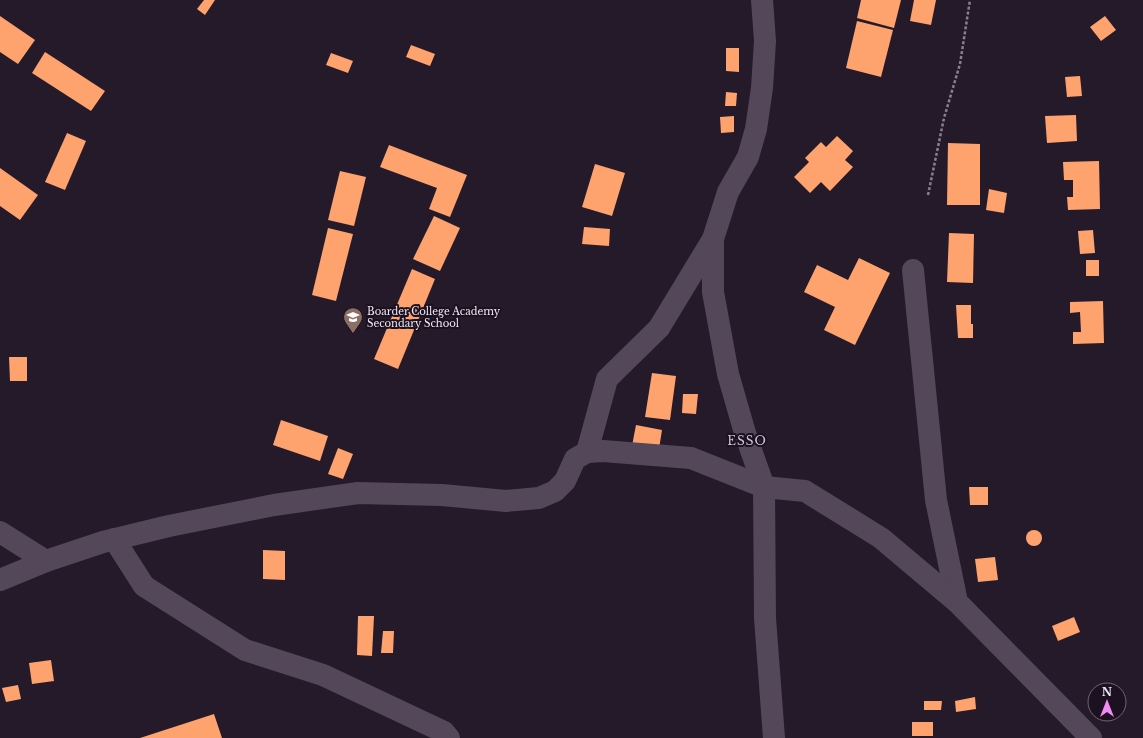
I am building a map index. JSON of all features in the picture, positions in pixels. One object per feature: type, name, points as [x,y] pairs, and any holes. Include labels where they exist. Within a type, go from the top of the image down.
[{"type":"street","points":[[587,452],[606,379],[659,328],[714,239],[728,192],[748,157],[756,129],[762,88],[765,41],[762,0]]},
{"type":"street","points":[[714,239],[713,292],[728,374],[745,433],[764,487],[765,618],[774,738]]},
{"type":"street","points":[[913,270],[936,500],[957,602]]},
{"type":"street","points":[[0,580],[46,560],[114,539],[169,526],[274,505],[358,493],[442,496],[506,501],[540,498],[555,492],[565,481],[575,459],[587,452],[603,451],[691,458],[764,487],[805,491],[881,538],[957,602],[1091,738]]},
{"type":"street","points":[[0,532],[46,560]]},
{"type":"street","points":[[114,539],[144,586],[245,650],[323,675],[444,732],[449,738]]},
{"type":"path","points":[[928,195],[944,118],[960,64],[970,0]]},
{"type":"building","points":[[204,0],[215,0],[205,15],[197,9]]},
{"type":"building","points":[[861,0],[901,0],[894,28],[857,18]]},
{"type":"building","points":[[914,0],[936,0],[931,25],[910,21]]},
{"type":"building","points":[[0,16],[35,40],[18,64],[0,52]]},
{"type":"building","points":[[1105,16],[1116,30],[1101,41],[1090,27]]},
{"type":"building","points":[[857,21],[893,30],[881,77],[846,68]]},
{"type":"building","points":[[411,45],[435,54],[430,66],[406,57]]},
{"type":"building","points":[[726,48],[739,48],[739,72],[726,71]]},
{"type":"building","points":[[45,52],[105,91],[91,111],[32,73]]},
{"type":"building","points":[[331,53],[353,61],[348,73],[326,65]]},
{"type":"building","points":[[1080,76],[1082,96],[1067,97],[1065,77]]},
{"type":"building","points":[[726,92],[737,93],[736,106],[725,106]]},
{"type":"building","points":[[1076,115],[1077,141],[1047,143],[1045,116]]},
{"type":"building","points":[[734,116],[734,132],[721,133],[720,117]]},
{"type":"building","points":[[67,133],[86,141],[65,190],[45,182]]},
{"type":"building","points":[[837,136],[853,151],[845,160],[853,167],[830,191],[821,182],[810,193],[794,177],[809,162],[805,158],[821,142],[826,147]]},
{"type":"building","points":[[948,143],[980,144],[980,205],[947,205]]},
{"type":"building","points":[[389,145],[467,175],[450,217],[429,209],[437,188],[380,167]]},
{"type":"building","points":[[1099,161],[1100,209],[1068,210],[1067,197],[1073,197],[1073,180],[1064,180],[1063,162]]},
{"type":"building","points":[[595,164],[625,173],[612,216],[582,207]]},
{"type":"building","points":[[0,168],[38,195],[20,220],[0,206]]},
{"type":"building","points":[[340,171],[366,177],[354,226],[328,220]]},
{"type":"building","points":[[989,189],[1007,193],[1004,213],[986,210]]},
{"type":"building","points":[[434,216],[460,228],[440,271],[413,259]]},
{"type":"building","points":[[584,227],[610,229],[609,246],[582,244]]},
{"type":"building","points":[[328,228],[353,234],[336,301],[312,295]]},
{"type":"building","points":[[1093,230],[1095,253],[1080,254],[1078,231]]},
{"type":"building","points":[[949,233],[974,234],[973,283],[947,282]]},
{"type":"building","points":[[859,258],[890,273],[855,345],[824,330],[835,307],[804,292],[817,265],[848,280]]},
{"type":"building","points":[[1086,260],[1099,260],[1099,276],[1086,276]]},
{"type":"building","points":[[412,269],[435,279],[398,369],[374,359]]},
{"type":"building","points":[[1103,301],[1104,343],[1073,344],[1073,332],[1081,332],[1080,312],[1070,313],[1070,302]]},
{"type":"building","points":[[956,305],[971,305],[973,338],[958,338]]},
{"type":"building","points":[[9,357],[27,357],[27,381],[10,381]]},
{"type":"building","points":[[652,373],[676,376],[670,420],[645,417]]},
{"type":"building","points":[[683,394],[698,394],[696,414],[682,413]]},
{"type":"building","points":[[281,420],[328,436],[320,461],[273,445]]},
{"type":"building","points":[[636,425],[662,430],[658,455],[631,451]]},
{"type":"building","points":[[338,448],[353,454],[343,479],[328,474]]},
{"type":"building","points":[[969,487],[988,487],[988,505],[970,505]]},
{"type":"building","points":[[1031,530],[1037,530],[1042,535],[1040,544],[1037,546],[1031,546],[1026,541],[1026,535]]},
{"type":"building","points":[[263,550],[285,551],[285,580],[263,579]]},
{"type":"building","points":[[995,557],[998,580],[978,582],[975,559]]},
{"type":"building","points":[[358,616],[374,616],[372,656],[357,655]]},
{"type":"building","points":[[1074,617],[1080,632],[1058,641],[1052,626]]},
{"type":"building","points":[[383,631],[394,631],[393,653],[381,653]]},
{"type":"building","points":[[51,660],[54,681],[32,684],[29,663]]},
{"type":"building","points":[[18,685],[21,699],[6,702],[2,688]]},
{"type":"building","points":[[975,697],[976,709],[956,712],[955,701]]},
{"type":"building","points":[[924,701],[942,701],[941,710],[924,710]]},
{"type":"building","points":[[214,714],[222,738],[140,738]]},
{"type":"building","points":[[912,722],[933,722],[933,736],[912,736]]},
{"type":"place","name":"Boarder College Academy Secondary School","points":[[353,334]]},
{"type":"district","name":"ESSO","points":[[747,441]]}]
